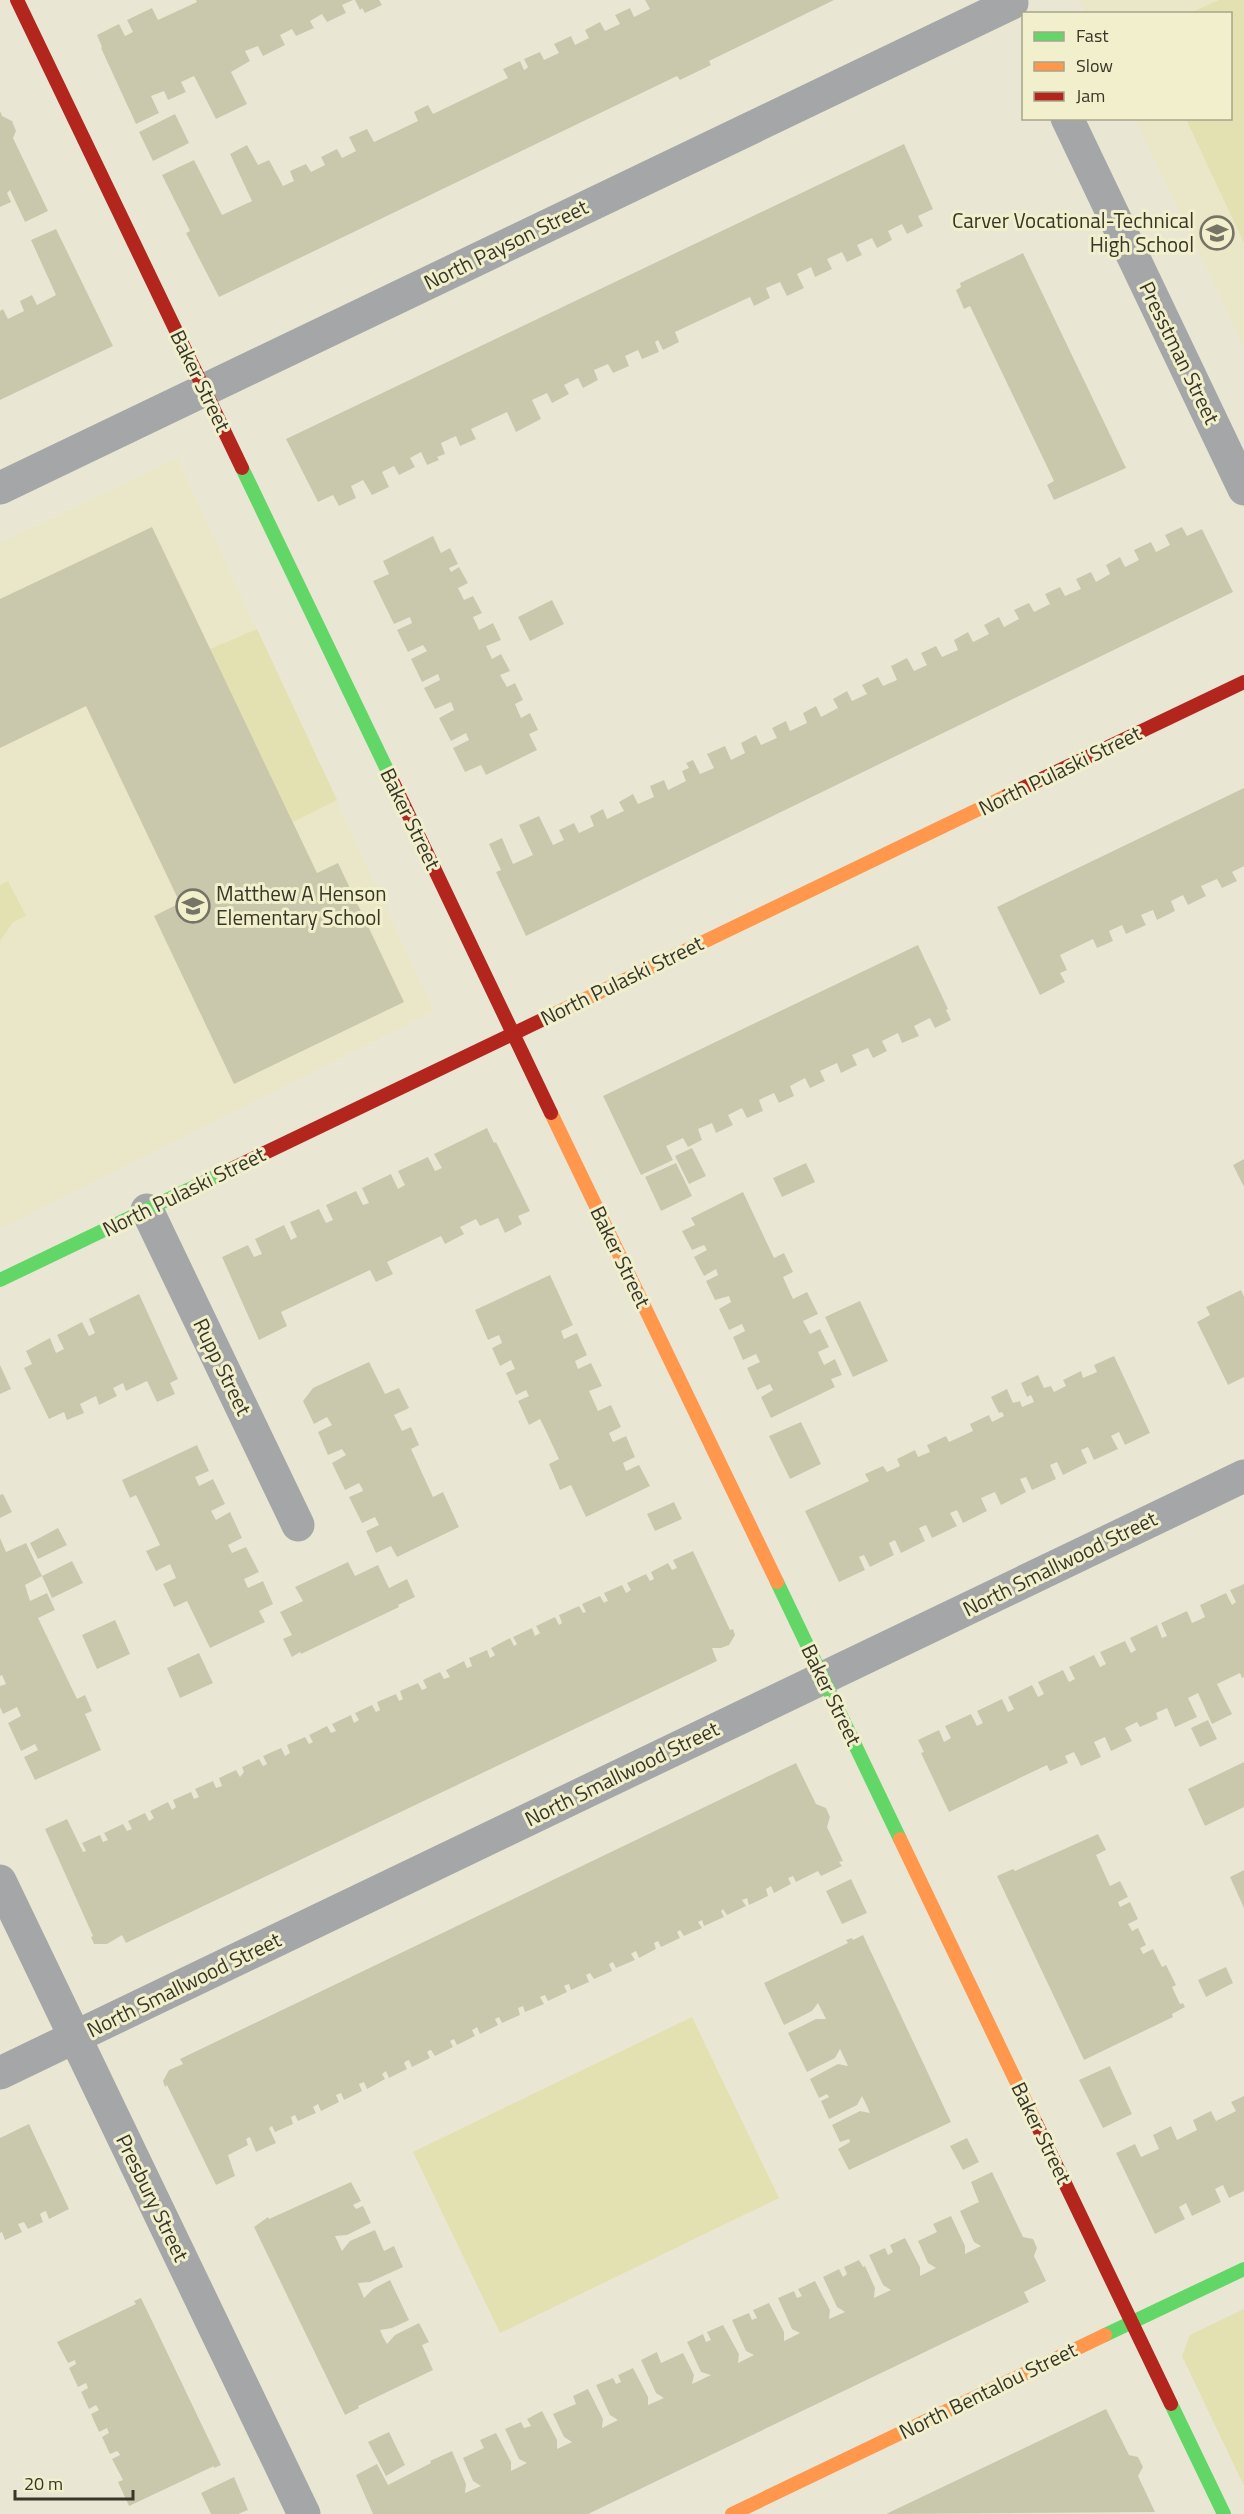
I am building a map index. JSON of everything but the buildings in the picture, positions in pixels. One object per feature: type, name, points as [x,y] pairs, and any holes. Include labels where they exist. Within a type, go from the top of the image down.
[{"type":"street","name":"Baker Street","points":[[17,0],[1224,2514]]},
{"type":"street","name":"North Payson Street","points":[[0,488],[204,389],[1016,10]]},
{"type":"street","name":"Presstman Street","points":[[1068,120],[1244,489]]},
{"type":"street","name":"North Pulaski Street","points":[[0,1280],[1244,682]]},
{"type":"street","name":"Rupp Street","points":[[147,1210],[298,1525]]},
{"type":"street","name":"North Smallwood Street","points":[[0,2073],[1244,1476]]},
{"type":"street","name":"Presbury Street","points":[[0,1881],[304,2514]]},
{"type":"street","name":"North Bentalou Street","points":[[732,2514],[1244,2269]]},
{"type":"shaded area","name":"Carver Vocational-Technical High School","points":[[1079,0],[1244,0],[1244,347],[1135,120],[1232,120],[1232,12],[1085,12]]},
{"type":"shaded area","points":[[1219,0],[1244,0],[1244,243],[1186,120],[1232,120],[1232,12],[1192,12]]},
{"type":"shaded area","name":"Matthew A Henson Elementary School","points":[[177,458],[434,1011],[0,1229],[0,543]]},
{"type":"shaded area","points":[[257,629],[337,800],[293,822],[210,649]]},
{"type":"shaded area","points":[[8,881],[26,916],[13,922],[0,941],[0,885]]},
{"type":"shaded area","points":[[692,2017],[779,2198],[500,2333],[413,2152]]},
{"type":"shaded area","points":[[1244,2309],[1244,2486],[1182,2356],[1190,2335]]},
{"type":"traffic: fast","points":[[242,468],[391,778]]},
{"type":"traffic: fast","points":[[0,1280],[223,1173]]},
{"type":"traffic: fast","points":[[777,1582],[900,1839]]},
{"type":"traffic: fast","points":[[1105,2335],[1244,2269]]},
{"type":"traffic: fast","points":[[1171,2404],[1224,2514]]},
{"type":"traffic: slow","points":[[548,1017],[1008,795]]},
{"type":"traffic: slow","points":[[551,1113],[777,1582]]},
{"type":"traffic: slow","points":[[900,1839],[1036,2123]]},
{"type":"traffic: slow","points":[[732,2514],[1105,2335]]},
{"type":"traffic: jam","points":[[17,0],[242,468]]},
{"type":"traffic: jam","points":[[1008,795],[1244,682]]},
{"type":"traffic: jam","points":[[391,778],[551,1113]]},
{"type":"traffic: jam","points":[[223,1173],[548,1017]]},
{"type":"traffic: jam","points":[[1036,2123],[1171,2404]]},
{"type":"place","name":"Carver Vocational-Technical High School","points":[[1217,233]]},
{"type":"place","name":"Matthew A Henson Elementary School","points":[[193,906]]}]
